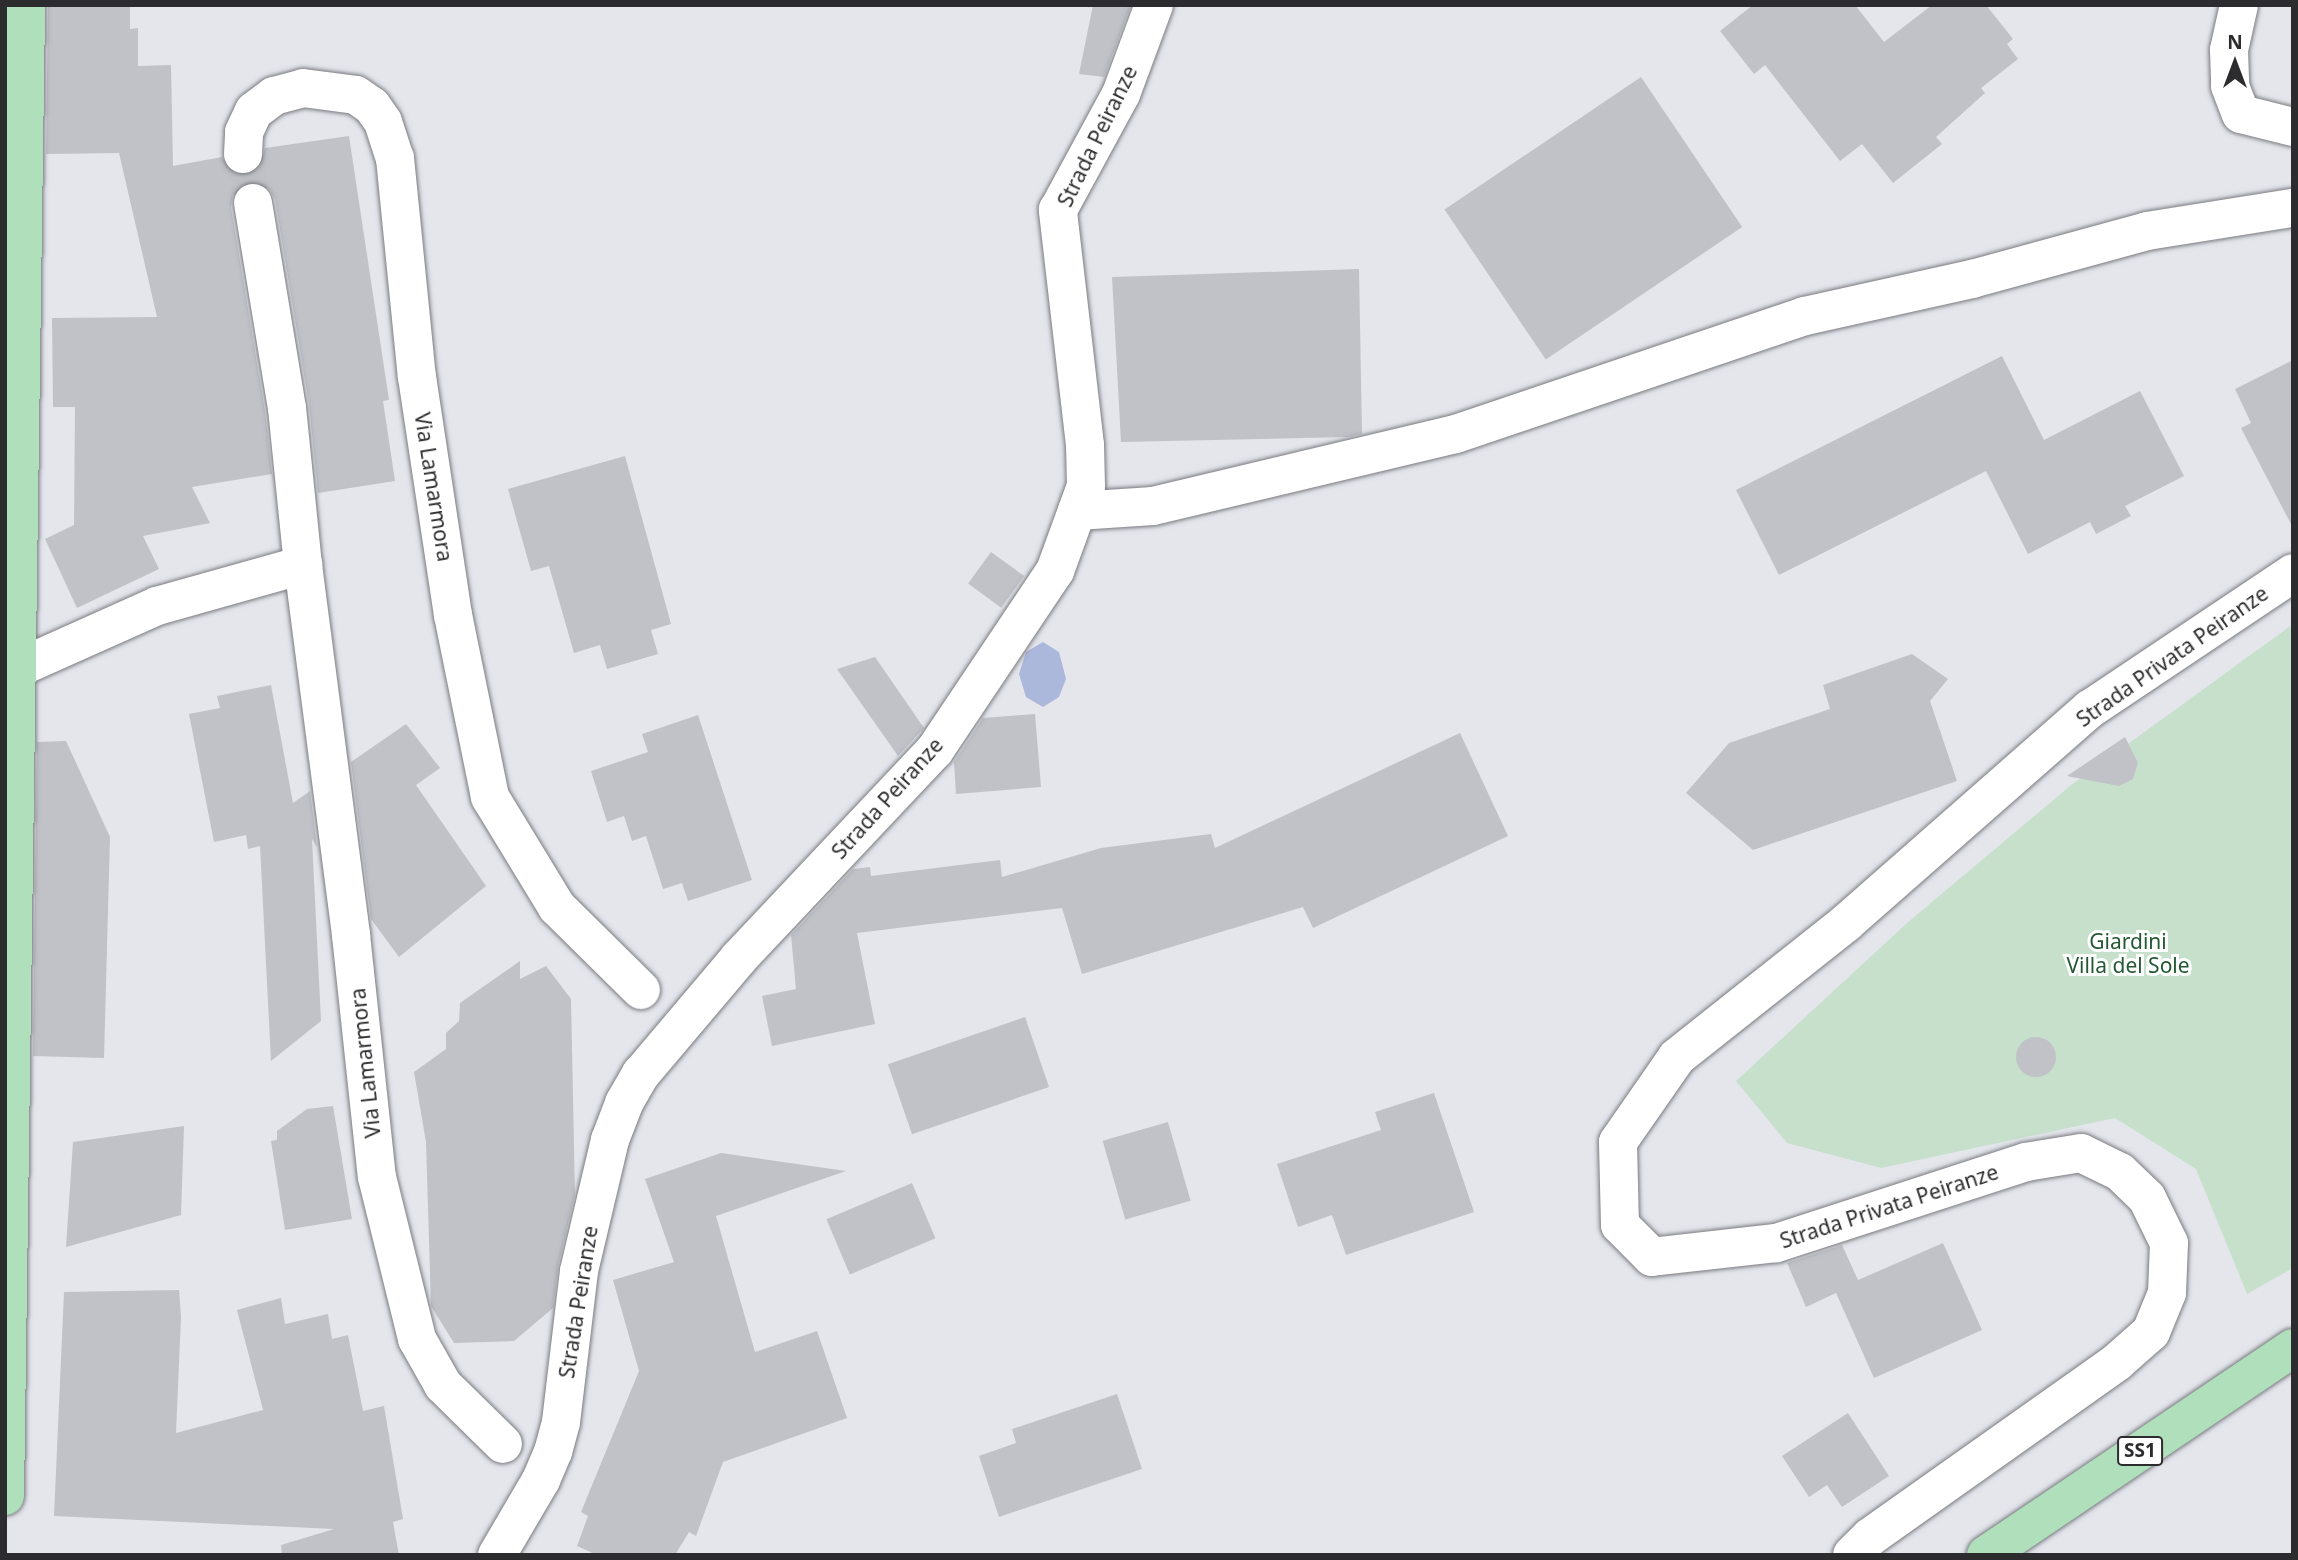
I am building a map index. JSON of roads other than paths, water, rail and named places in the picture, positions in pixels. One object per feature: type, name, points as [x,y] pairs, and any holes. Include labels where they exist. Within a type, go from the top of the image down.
[{"type":"main road","points":[[6,1476],[26,5]]},
{"type":"main road","name":"SS1","points":[[1986,1555],[2289,1359]]},
{"type":"street","name":"Strada Peiranze","points":[[497,1555],[541,1480],[553,1451],[561,1422],[579,1271],[610,1140],[624,1103],[641,1074],[739,958],[935,750],[1055,571],[1086,486],[1085,445],[1058,210],[1121,94],[1154,5]]},
{"type":"street","points":[[2239,5],[2229,50],[2230,86],[2241,114],[2293,127]]},
{"type":"street","name":"Via Lamarmora","points":[[243,154],[244,132],[254,111],[274,96],[303,88],[356,94],[372,106],[383,122],[394,158],[417,377],[451,602],[490,797],[557,907],[641,990]]},
{"type":"street","name":"Via Lamarmora","points":[[253,203],[287,408],[303,565],[351,935],[377,1177],[417,1339],[443,1385],[503,1444]]},
{"type":"street","points":[[1077,511],[1153,506],[1456,434],[1805,316],[1972,279],[2147,231],[2293,208]]},
{"type":"street","points":[[16,669],[157,606],[303,565]]},
{"type":"street","name":"Strada Privata Peiranze","points":[[1852,1555],[1870,1537],[2117,1362],[2151,1332],[2167,1293],[2169,1243],[2147,1198],[2120,1172],[2081,1153],[2026,1162],[1776,1243],[1652,1257],[1620,1225],[1618,1142],[1677,1056],[1846,923],[2090,709],[2293,573]]},
{"type":"water","points":[[1043,642],[1059,652],[1066,679],[1059,697],[1043,707],[1026,697],[1019,674],[1026,652]]},
{"type":"tunnel","points":[[243,154],[253,203]]},
{"type":"park label","name":"Giardini Villa del Sole","points":[[2128,953]]}]
